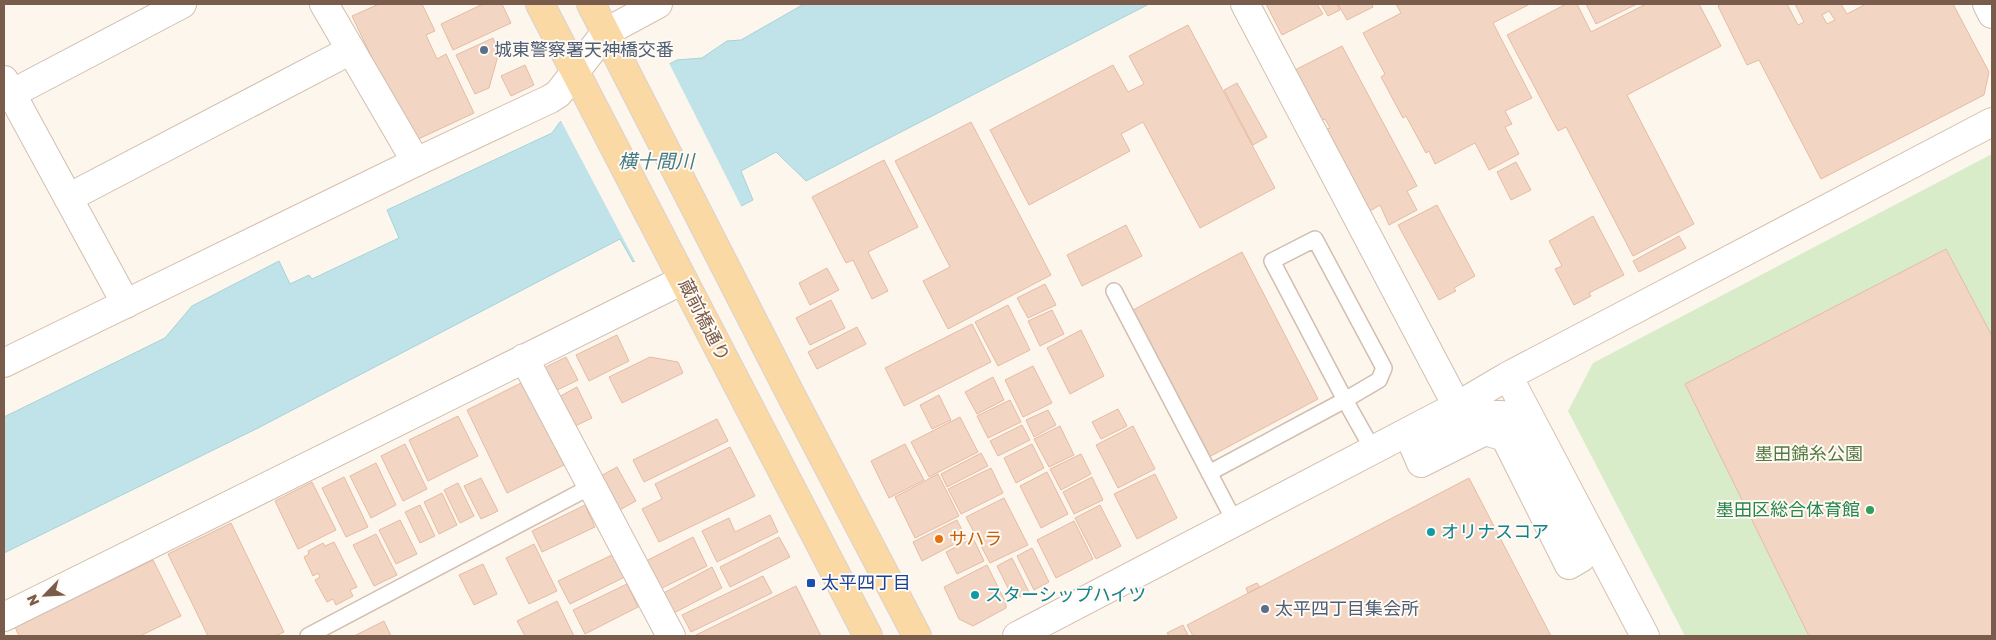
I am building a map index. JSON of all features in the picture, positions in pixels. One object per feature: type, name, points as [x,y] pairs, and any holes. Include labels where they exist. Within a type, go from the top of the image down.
[{"type":"main road","name":"蔵前橋通り","points":[[540,4],[868,636]]},
{"type":"main road","points":[[591,4],[917,636]]},
{"type":"street","points":[[126,304],[7,87],[182,4]]},
{"type":"street","points":[[324,4],[416,162]]},
{"type":"street","points":[[4,363],[416,162],[554,97],[581,80],[606,32],[658,4]]},
{"type":"street","points":[[1245,4],[1469,411]]},
{"type":"street","points":[[1987,4],[1992,14]]},
{"type":"street","points":[[68,198],[351,50]]},
{"type":"street","points":[[1017,636],[1373,450],[1469,411],[1502,415],[1515,424],[1581,558],[1569,565],[1505,437],[1485,431],[1421,463],[1414,447],[1469,411],[1508,376],[1992,122]]},
{"type":"street","points":[[4,617],[524,358],[680,273]]},
{"type":"street","points":[[524,358],[592,486],[664,634]]},
{"type":"street","points":[[1508,376],[1645,636]]},
{"type":"lane","points":[[1209,473],[1345,400],[1379,380],[1384,368],[1315,239],[1272,261],[1345,400],[1373,450]]},
{"type":"lane","points":[[1114,291],[1235,522]]},
{"type":"lane","points":[[308,636],[592,486]]},
{"type":"green space","name":"墨田錦糸公園","points":[[1992,154],[1992,636],[1685,636],[1568,411],[1593,363]]},
{"type":"water","name":"横十間川","points":[[804,4],[1149,4],[806,181],[776,152],[741,171],[753,200],[633,262],[620,239],[258,428],[4,553],[4,417],[165,338],[192,306],[279,261],[290,284],[309,275],[312,279],[399,238],[387,210],[552,133],[560,122],[677,60],[702,58],[727,41],[741,40]]},
{"type":"pier","points":[[668,61],[742,208],[636,263],[560,119]]},
{"type":"building","points":[[379,4],[422,4],[435,31],[426,35],[437,59],[446,54],[474,113],[412,142],[352,16]]},
{"type":"building","points":[[483,4],[502,4],[511,23],[453,50],[441,24]]},
{"type":"building","points":[[1266,4],[1317,4],[1323,14],[1282,35]]},
{"type":"building","points":[[1321,4],[1337,4],[1340,10],[1328,16]]},
{"type":"building","points":[[1338,4],[1372,4],[1373,7],[1347,20]]},
{"type":"building","points":[[1396,4],[1530,4],[1493,23],[1532,98],[1505,111],[1512,124],[1505,127],[1519,154],[1489,170],[1475,143],[1435,164],[1429,151],[1426,153],[1406,116],[1403,118],[1381,77],[1385,74],[1363,33],[1401,13]]},
{"type":"building","points":[[1566,4],[1577,4],[1591,32],[1646,4],[1699,4],[1721,46],[1627,95],[1694,224],[1633,256],[1566,127],[1558,131],[1507,35]]},
{"type":"building","points":[[1586,4],[1637,4],[1596,24]]},
{"type":"building","points":[[1722,4],[1787,4],[1798,25],[1804,22],[1795,4],[1841,4],[1847,14],[1866,4],[1953,4],[1989,72],[1984,95],[1821,179],[1759,60],[1747,65],[1718,6]],"holes":[[[1829,11],[1835,20],[1827,24],[1822,15]]]},
{"type":"building","points":[[1188,25],[1275,188],[1200,228],[1143,122],[1121,134],[1130,151],[1029,205],[990,130],[1113,65],[1128,92],[1144,84],[1129,56]]},
{"type":"building","points":[[493,38],[499,52],[489,88],[475,94],[456,55]]},
{"type":"building","points":[[1342,46],[1417,186],[1407,191],[1417,210],[1389,225],[1380,205],[1370,211],[1327,129],[1330,128],[1325,119],[1322,120],[1295,70]]},
{"type":"building","points":[[525,65],[534,85],[511,96],[501,76]]},
{"type":"building","points":[[1237,83],[1267,137],[1253,145],[1224,90]]},
{"type":"building","points":[[971,122],[1051,275],[948,329],[923,281],[950,267],[895,161]]},
{"type":"building","points":[[884,160],[918,227],[868,252],[888,291],[872,299],[853,260],[846,263],[812,197]]},
{"type":"building","points":[[1516,162],[1531,190],[1511,200],[1497,172]]},
{"type":"building","points":[[1437,205],[1475,276],[1454,288],[1456,291],[1439,300],[1398,225]]},
{"type":"building","points":[[1593,216],[1624,275],[1589,293],[1591,296],[1574,305],[1555,269],[1562,266],[1549,241]]},
{"type":"building","points":[[1126,225],[1142,256],[1082,286],[1067,255]]},
{"type":"building","points":[[1679,236],[1686,248],[1639,272],[1633,261]]},
{"type":"building","name":"墨田区総合体育館","points":[[1946,249],[1992,336],[1992,636],[1809,636],[1685,384]]},
{"type":"building","points":[[1242,252],[1318,399],[1209,457],[1133,310]]},
{"type":"building","points":[[827,268],[839,290],[810,305],[799,283]]},
{"type":"building","points":[[1045,284],[1056,305],[1028,318],[1017,298]]},
{"type":"building","points":[[831,300],[845,328],[810,345],[796,318]]},
{"type":"building","points":[[1008,305],[1030,350],[998,366],[975,322]]},
{"type":"building","points":[[1052,310],[1064,334],[1040,346],[1028,321]]},
{"type":"building","points":[[972,324],[991,362],[904,406],[885,368]]},
{"type":"building","points":[[857,327],[866,344],[817,369],[808,352]]},
{"type":"building","points":[[1081,330],[1104,376],[1070,394],[1047,348]]},
{"type":"building","points":[[617,335],[629,361],[589,381],[576,355]]},
{"type":"building","points":[[566,357],[578,380],[553,392],[542,369]]},
{"type":"building","points":[[650,357],[678,362],[683,373],[622,403],[609,377]]},
{"type":"building","points":[[1033,366],[1052,403],[1023,417],[1005,380]]},
{"type":"building","points":[[993,377],[1004,400],[977,414],[965,392]]},
{"type":"building","points":[[523,382],[564,465],[507,493],[467,410]]},
{"type":"building","points":[[577,387],[592,418],[571,428],[557,398]]},
{"type":"building","points":[[939,395],[951,420],[932,429],[920,405]]},
{"type":"building","points":[[1010,400],[1021,422],[988,438],[977,416]]},
{"type":"building","points":[[1118,409],[1127,426],[1101,439],[1092,422]]},
{"type":"building","points":[[1048,410],[1056,425],[1034,437],[1026,420]]},
{"type":"building","points":[[458,416],[478,456],[428,481],[409,440]]},
{"type":"building","points":[[960,417],[978,452],[929,477],[911,442]]},
{"type":"building","points":[[717,419],[728,441],[644,482],[633,460]]},
{"type":"building","points":[[1022,425],[1030,440],[998,456],[990,441]]},
{"type":"building","points":[[1060,426],[1074,455],[1049,467],[1034,439]]},
{"type":"building","points":[[1133,426],[1155,469],[1118,488],[1096,445]]},
{"type":"building","points":[[405,444],[427,489],[403,501],[381,456]]},
{"type":"building","points":[[905,444],[924,480],[889,498],[871,461]]},
{"type":"building","points":[[1032,444],[1044,468],[1016,483],[1004,458]]},
{"type":"building","points":[[730,447],[755,496],[659,542],[642,509],[662,499],[655,484]]},
{"type":"building","points":[[981,453],[988,466],[947,487],[941,474]]},
{"type":"building","points":[[1081,454],[1091,474],[1061,490],[1050,469]]},
{"type":"building","points":[[376,463],[396,505],[371,518],[350,476]]},
{"type":"building","points":[[617,467],[636,501],[616,512],[597,478]]},
{"type":"building","points":[[991,468],[1003,493],[961,514],[948,489]]},
{"type":"building","points":[[1047,472],[1068,514],[1041,528],[1020,486]]},
{"type":"building","points":[[938,474],[959,516],[915,538],[895,497]]},
{"type":"building","points":[[1155,474],[1177,518],[1137,539],[1114,494]]},
{"type":"building","points":[[344,477],[368,527],[346,537],[322,488]]},
{"type":"building","points":[[1092,477],[1103,500],[1074,514],[1063,492]]},
{"type":"building","points":[[481,478],[498,511],[481,519],[464,486]]},
{"type":"building","name":"オリナスコア","points":[[1469,478],[1551,636],[1193,636],[1187,625]]},
{"type":"building","points":[[312,482],[336,530],[298,549],[275,501]]},
{"type":"building","points":[[458,483],[474,516],[460,523],[444,490]]},
{"type":"building","points":[[442,493],[457,525],[439,534],[424,502]]},
{"type":"building","points":[[1004,498],[1028,545],[990,563],[966,517]]},
{"type":"building","points":[[420,505],[435,536],[420,543],[405,512]]},
{"type":"building","points":[[585,505],[595,527],[542,552],[532,531]]},
{"type":"building","points":[[1100,505],[1121,546],[1096,559],[1075,518]]},
{"type":"building","points":[[770,515],[778,532],[717,562],[702,531],[729,518],[735,532]]},
{"type":"building","points":[[400,520],[417,554],[396,564],[379,530]]},
{"type":"building","points":[[957,520],[966,538],[922,561],[913,542]]},
{"type":"building","points":[[1074,521],[1093,559],[1056,578],[1037,540]]},
{"type":"building","points":[[231,523],[284,632],[275,636],[208,636],[168,554]]},
{"type":"building","points":[[376,534],[397,575],[374,586],[353,545]]},
{"type":"building","points":[[693,537],[707,566],[660,589],[646,561]]},
{"type":"building","points":[[779,537],[790,557],[730,587],[720,567]]},
{"type":"building","points":[[973,538],[984,561],[957,574],[946,552]]},
{"type":"building","points":[[334,542],[357,587],[350,590],[353,596],[336,605],[333,599],[327,602],[315,580],[320,577],[318,573],[313,576],[304,557],[309,554],[308,551],[323,543],[325,546]]},
{"type":"building","points":[[534,544],[557,591],[529,604],[506,558]]},
{"type":"building","points":[[1032,548],[1049,582],[1034,590],[1017,556]]},
{"type":"building","points":[[616,553],[627,576],[570,604],[558,581]]},
{"type":"building","points":[[1012,558],[1029,592],[1014,600],[997,566]]},
{"type":"building","points":[[153,560],[181,616],[140,636],[19,636],[15,627]]},
{"type":"building","points":[[483,564],[497,594],[474,605],[459,575]]},
{"type":"building","name":"スターシップハイツ","points":[[987,565],[1006,603],[1006,608],[973,626],[959,619],[944,587]]},
{"type":"building","points":[[712,567],[722,588],[670,615],[660,595]]},
{"type":"building","points":[[763,576],[772,593],[691,632],[682,615]]},
{"type":"building","points":[[1257,583],[1260,587],[1248,593],[1246,588]]},
{"type":"building","points":[[627,584],[638,607],[585,634],[573,610]]},
{"type":"building","points":[[796,586],[821,636],[694,636]]},
{"type":"building","points":[[557,601],[574,636],[525,636],[517,621]]},
{"type":"building","points":[[384,621],[391,636],[354,636]]},
{"type":"building","points":[[1183,625],[1188,635],[1169,636],[1167,633]]},
{"type":"place","name":"城東警察署天神橋交番","points":[[484,50]]},
{"type":"place","name":"墨田区総合体育館","points":[[1870,510]]},
{"type":"place","name":"オリナスコア","points":[[1431,532]]},
{"type":"place","name":"サハラ","points":[[939,539]]},
{"type":"place","name":"太平四丁目","points":[[811,583]]},
{"type":"place","name":"スターシップハイツ","points":[[975,595]]},
{"type":"place","name":"太平四丁目集会所","points":[[1265,609]]}]
